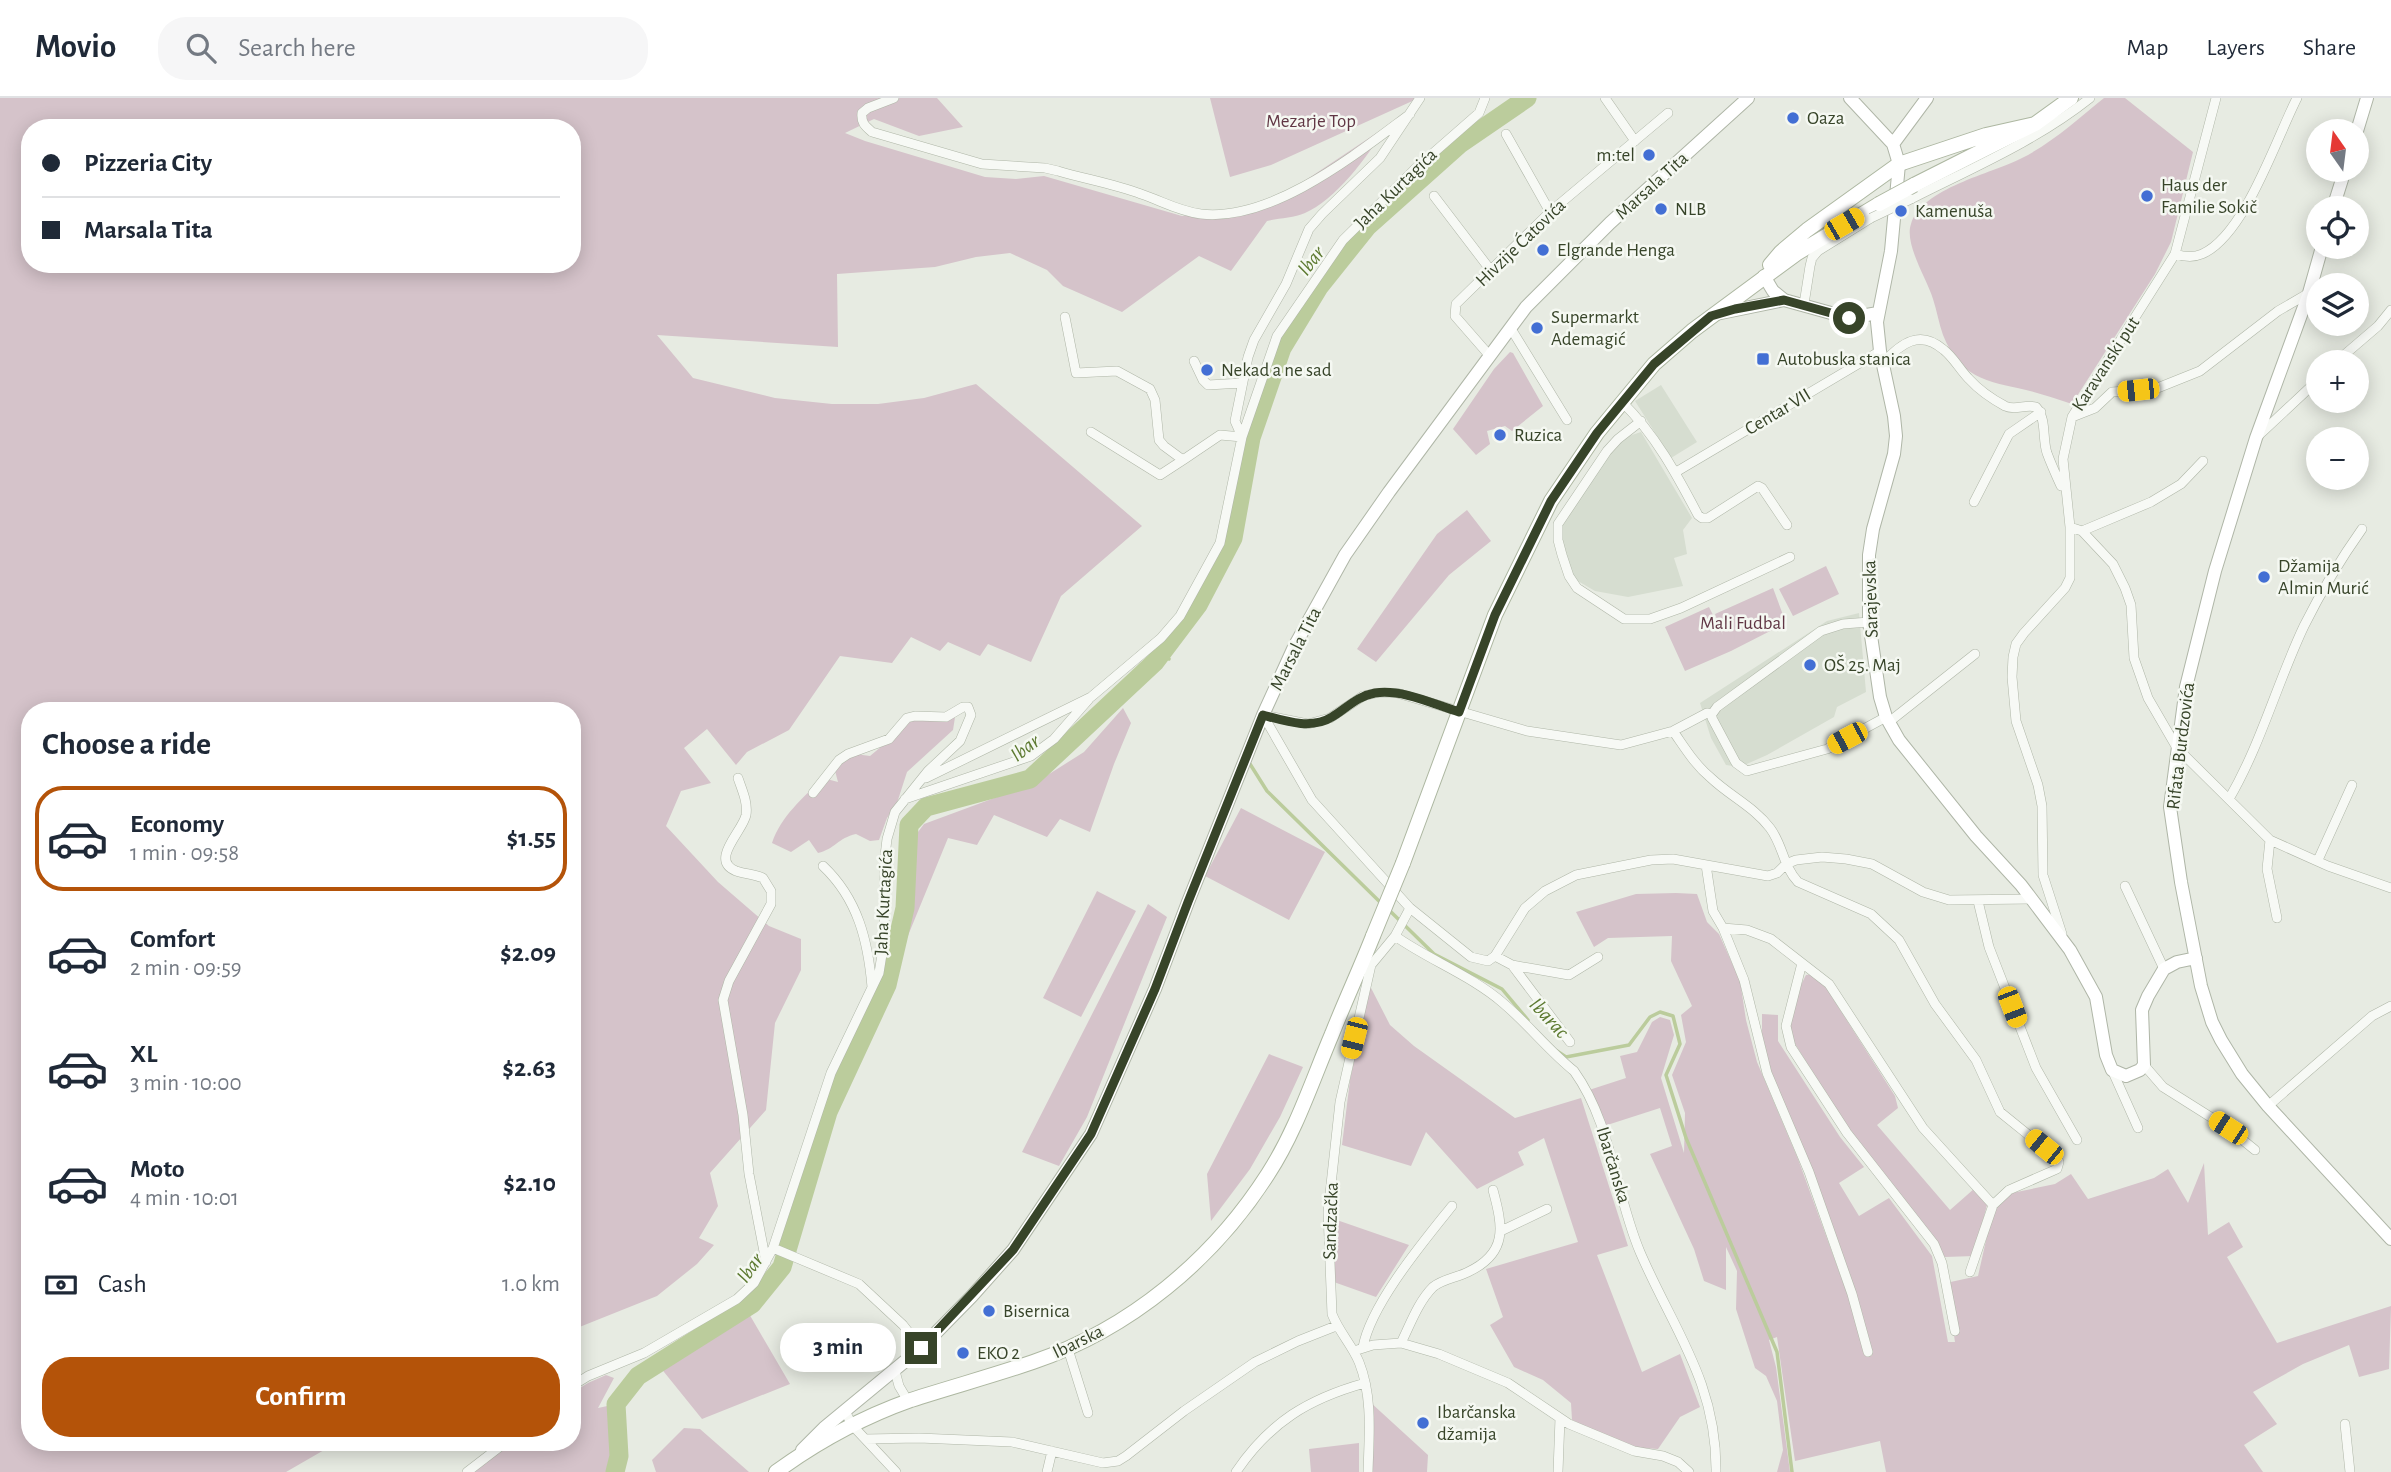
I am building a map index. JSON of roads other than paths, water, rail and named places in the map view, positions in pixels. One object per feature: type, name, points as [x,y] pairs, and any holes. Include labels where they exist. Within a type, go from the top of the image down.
[{"type":"main road","points":[[1764,276],[1879,204],[1913,192],[2035,124],[2071,98]]},
{"type":"main road","points":[[1764,276],[1781,252],[1807,230],[1899,164],[1986,135],[2035,124]]},
{"type":"main road","name":"Ibarska","points":[[776,1472],[793,1459],[852,1425],[908,1401],[1069,1349],[1129,1314],[1165,1289],[1221,1238],[1270,1172],[1367,964],[1373,936],[1403,863],[1495,615],[1551,501],[1597,433],[1660,358],[1764,276]]},
{"type":"street","points":[[894,98],[862,113],[864,126],[872,132],[982,164],[1045,168],[1140,194],[1183,211],[1205,215],[1260,206],[1283,197],[1345,161],[1410,114]]},
{"type":"street","name":"Jaha Kurtagića","points":[[1242,438],[1235,421],[1254,340],[1286,284],[1309,229],[1380,158],[1420,98]]},
{"type":"street","name":"Jaha Kurtagića","points":[[581,1380],[643,1353],[737,1299],[754,1283],[766,1262],[777,1250],[831,1073],[879,973],[884,942],[887,839],[895,812],[905,799],[1031,756],[1054,739],[1091,697],[1161,638],[1180,616],[1220,543],[1242,438],[1277,336],[1331,257],[1367,214],[1479,113],[1485,98]]},
{"type":"street","points":[[1605,98],[1636,141]]},
{"type":"street","name":"Marsala Tita","points":[[793,1459],[824,1428],[921,1348],[1013,1250],[1091,1134],[1155,989],[1263,715],[1294,647],[1345,555],[1526,307],[1610,223],[1748,98]]},
{"type":"street","points":[[1850,98],[1893,144],[1899,164]]},
{"type":"street","points":[[1893,144],[1927,98]]},
{"type":"street","points":[[1804,304],[1812,258],[1818,251],[1913,192],[2031,139],[2090,98]]},
{"type":"street","name":"Karavanski put","points":[[2070,950],[2043,875],[2042,806],[2038,785],[2016,721],[2011,677],[2016,644],[2065,588],[2070,578],[2070,527],[2063,459],[2072,417],[2175,254],[2216,98]]},
{"type":"street","points":[[2175,254],[2188,257],[2203,254],[2230,229],[2249,201],[2297,98]]},
{"type":"street","points":[[2361,119],[2367,98]]},
{"type":"street","name":"Hivzije Ćatovića","points":[[1489,355],[1454,314],[1456,304],[1492,272],[1550,212],[1668,113]]},
{"type":"street","points":[[1506,134],[1550,212]]},
{"type":"street","name":"Sarajevska","points":[[1899,164],[1893,241],[1877,330],[1896,436],[1894,454],[1872,529],[1869,555],[1869,622],[1880,697],[1899,740],[2032,899],[2070,950],[2096,997],[2106,1055],[2112,1070]]},
{"type":"street","points":[[1434,196],[1492,272]]},
{"type":"street","points":[[1764,276],[1773,291],[1784,300]]},
{"type":"street","points":[[2072,417],[2087,413],[2112,392],[2155,389],[2200,371],[2278,311],[2306,295]]},
{"type":"street","points":[[1711,316],[1784,300],[1849,318],[1878,313]]},
{"type":"street","name":"Rifata Burdzovića","points":[[2306,301],[2256,438],[2215,571],[2186,687],[2170,807],[2201,986],[2212,1022],[2221,1040],[2242,1074],[2268,1106],[2391,1239]]},
{"type":"street","points":[[2350,350],[2378,326],[2391,310]]},
{"type":"street","points":[[1065,317],[1076,373],[1117,371],[1150,389],[1155,400],[1159,440],[1183,460]]},
{"type":"street","points":[[1510,327],[1567,420]]},
{"type":"street","name":"Centar VII","points":[[1676,472],[1904,343],[1916,339],[1929,341],[1944,350],[1972,383],[2004,405],[2014,408],[2029,405],[2041,412]]},
{"type":"street","points":[[1194,361],[1208,385],[1242,383]]},
{"type":"street","points":[[2256,438],[2306,391]]},
{"type":"street","points":[[1622,402],[1641,421],[1676,472],[1702,518],[1708,518],[1758,486],[1787,525]]},
{"type":"street","points":[[1974,502],[2009,434],[2041,412],[2047,453],[2067,500]]},
{"type":"street","points":[[1641,421],[1607,451],[1558,524],[1560,547],[1569,576],[1577,588],[1624,619],[1650,619],[1694,602],[1790,557]]},
{"type":"street","points":[[1091,432],[1160,475],[1220,435],[1242,438]]},
{"type":"street","points":[[2082,531],[2151,502],[2181,484],[2203,461]]},
{"type":"street","points":[[2070,527],[2082,531],[2113,564],[2125,588],[2132,615],[2134,658],[2148,698],[2177,748],[2270,840],[2391,888]]},
{"type":"street","points":[[2229,799],[2249,764],[2308,618],[2362,529]]},
{"type":"street","points":[[1712,714],[1717,707],[1821,631],[1843,624],[1869,622]]},
{"type":"street","points":[[1712,714],[1718,732],[1736,763],[1747,771],[1827,749],[1888,720],[1975,654]]},
{"type":"street","points":[[1263,715],[1308,724],[1331,718],[1353,701],[1376,693],[1397,693],[1527,731],[1621,745],[1673,731],[1694,718],[1712,714]]},
{"type":"street","name":"Jaha Kurtagića","points":[[916,784],[1091,697]]},
{"type":"street","points":[[813,793],[839,760],[889,739],[907,718],[946,717],[968,707],[971,715],[960,741],[916,784],[905,799]]},
{"type":"street","points":[[1263,715],[1312,800],[1408,912],[1471,957],[1488,961],[1495,956],[1525,908],[1545,891],[1576,875],[1651,860],[1673,859],[1768,876],[1796,860],[1822,857],[1846,859],[1872,864],[1923,892],[1949,900],[2032,899]]},
{"type":"street","points":[[1673,731],[1697,765],[1758,815],[1770,829],[1782,849],[1786,864],[1798,882],[1871,914],[1899,940],[1935,1004],[1976,1060],[2000,1112],[2057,1158],[2057,1169],[2009,1190],[1993,1205],[1970,1272]]},
{"type":"street","points":[[738,778],[745,799],[746,814],[725,857],[728,865],[736,871],[763,878],[771,891],[771,904],[729,981],[723,1000],[743,1115],[749,1174],[766,1262]]},
{"type":"street","points":[[2318,860],[2352,785]]},
{"type":"street","points":[[2270,840],[2267,869],[2277,918]]},
{"type":"street","points":[[1706,864],[1713,911],[1723,928],[1744,980],[1767,1073],[1813,1184],[1852,1294],[1868,1352]]},
{"type":"street","points":[[823,866],[836,880],[862,924],[868,948],[872,988]]},
{"type":"street","points":[[2125,886],[2164,969]]},
{"type":"street","points":[[1978,901],[1989,947],[2036,1068],[2077,1140]]},
{"type":"street","points":[[1367,964],[1397,932],[1408,912]]},
{"type":"street","points":[[1723,928],[1747,930],[1771,939],[1829,984],[1923,1128],[1993,1205]]},
{"type":"street","name":"Ibarčanska","points":[[1397,932],[1503,1003],[1574,1071],[1583,1084],[1606,1140],[1640,1251],[1701,1381],[1712,1414],[1716,1472]]},
{"type":"street","points":[[1495,956],[1512,965],[1569,975],[1598,957]]},
{"type":"street","points":[[2196,958],[2177,962],[2164,969],[2142,1010],[2144,1065],[2163,1087],[2228,1128],[2255,1150]]},
{"type":"street","points":[[1802,963],[1786,1026],[1791,1047],[1847,1133],[1934,1244],[1942,1264],[1955,1331]]},
{"type":"street","name":"Sandzačka","points":[[1367,964],[1340,1102],[1328,1212],[1332,1314],[1336,1326],[1354,1352],[1365,1383],[1370,1429],[1368,1472]]},
{"type":"street","points":[[1512,965],[1570,1042]]},
{"type":"street","points":[[2268,1106],[2372,1016],[2391,1006]]},
{"type":"street","points":[[2112,1070],[2126,1076],[2144,1065]]},
{"type":"street","points":[[2112,1070],[2138,1128]]},
{"type":"street","points":[[1401,1343],[1426,1294],[1444,1280],[1468,1272],[1486,1260],[1496,1249],[1501,1231],[1493,1190]]},
{"type":"street","points":[[1363,1347],[1375,1317],[1401,1274],[1451,1206]]},
{"type":"street","points":[[1501,1231],[1547,1209]]},
{"type":"street","points":[[777,1250],[859,1284],[903,1325],[921,1348]]},
{"type":"street","points":[[864,1439],[919,1438],[1012,1442],[1103,1463],[1118,1461],[1240,1371],[1289,1345],[1336,1326]]},
{"type":"street","points":[[1354,1352],[1363,1347],[1401,1343],[1439,1354],[1507,1383],[1560,1418],[1605,1440],[1634,1451],[1678,1462],[1689,1472]]},
{"type":"street","points":[[1069,1349],[1088,1413]]},
{"type":"street","points":[[895,1371],[899,1386],[908,1401]]},
{"type":"street","points":[[1236,1472],[1251,1450],[1279,1423],[1307,1404],[1335,1391],[1365,1383]]},
{"type":"street","points":[[845,1411],[852,1425],[897,1472]]},
{"type":"street","points":[[1558,1472],[1560,1418]]},
{"type":"street","points":[[2345,1424],[2350,1472]]},
{"type":"street","points":[[467,1472],[494,1451]]},
{"type":"street","points":[[1047,1472],[1052,1451]]},
{"type":"waterway","name":"Ibar","points":[[615,1472],[619,1456],[616,1404],[638,1376],[752,1304],[782,1267],[828,1112],[887,985],[905,908],[909,825],[926,807],[1030,779],[1155,662],[1198,605],[1233,538],[1251,438],[1282,348],[1319,287],[1367,227],[1460,144],[1527,98]]},
{"type":"waterway","name":"Ibarac","points":[[1161,654],[1169,659]]},
{"type":"waterway","name":"Ibarac","points":[[1250,764],[1267,791],[1382,904]]},
{"type":"waterway","name":"Ibarac","points":[[1388,909],[1434,954],[1502,989],[1528,1020]]},
{"type":"waterway","name":"Ibarac","points":[[1557,1051],[1566,1057],[1629,1045],[1650,1017],[1660,1012],[1673,1016],[1680,1044],[1666,1075],[1686,1138],[1777,1352],[1792,1472]]},
{"type":"place","name":"Oaza","points":[[1793,118]]},
{"type":"place","name":"m:tel","points":[[1649,155]]},
{"type":"place","name":"Haus der Familie Sokič","points":[[2147,196]]},
{"type":"place","name":"NLB","points":[[1661,209]]},
{"type":"place","name":"Kamenuša","points":[[1901,211]]},
{"type":"place","name":"Elgrande Henga","points":[[1543,250]]},
{"type":"place","name":"Supermarkt Ademagić","points":[[1537,328]]},
{"type":"place","name":"Autobuska stanica","points":[[1763,359]]},
{"type":"place","name":"Nekad a ne sad","points":[[1207,370]]},
{"type":"place","name":"Ruzica","points":[[1500,435]]},
{"type":"place","name":"Džamija Almin Murić","points":[[2264,577]]},
{"type":"place","name":"OŠ 25. Maj","points":[[1810,665]]},
{"type":"place","name":"Bisernica","points":[[989,1311]]},
{"type":"place","name":"EKO 2","points":[[963,1353]]},
{"type":"place","name":"Ibarčanska džamija","points":[[1423,1423]]},
{"type":"park label","name":"Mezarje Top","points":[[1311,121]]},
{"type":"park label","name":"Mali Fudbal","points":[[1743,623]]}]
